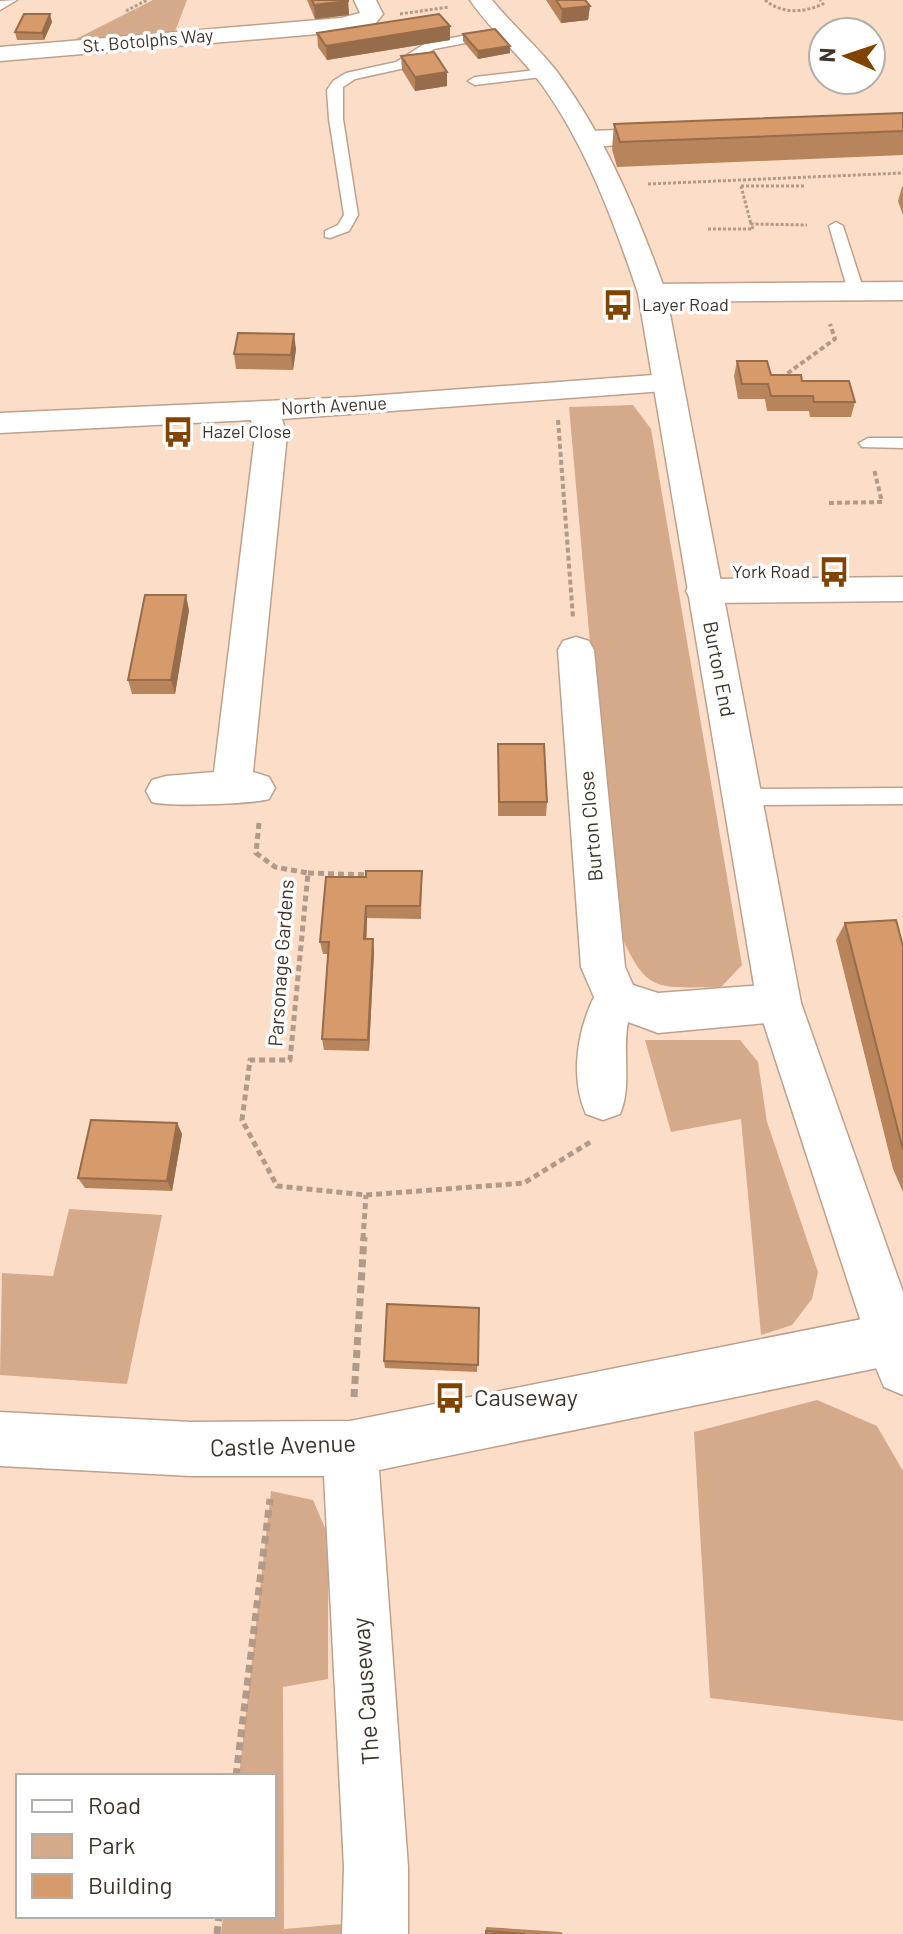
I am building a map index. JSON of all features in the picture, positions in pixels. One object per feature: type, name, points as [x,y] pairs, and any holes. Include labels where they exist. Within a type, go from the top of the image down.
[{"type":"street","name":"Burton End","points":[[481,1],[545,73],[590,139],[652,293],[779,1003],[897,1353]]},
{"type":"street","name":"St. Botolphs Way","points":[[0,54],[297,29],[366,10]]},
{"type":"street","points":[[590,139],[700,135]]},
{"type":"street","points":[[652,293],[903,291]]},
{"type":"street","name":"North Avenue","points":[[0,423],[354,406],[667,383]]},
{"type":"street","points":[[166,791],[243,787],[271,435],[264,409]]},
{"type":"street","points":[[704,591],[903,589]]},
{"type":"street","name":"Burton Close","points":[[576,650],[603,967],[617,999]]},
{"type":"street","points":[[603,1099],[601,1038],[608,1012],[617,999],[658,1013],[779,1003]]},
{"type":"street","name":"Castle Avenue","points":[[0,1439],[191,1449],[350,1448],[897,1353]]},
{"type":"street","name":"The Causeway","points":[[350,1448],[376,1851],[375,1934]]},
{"type":"lane","points":[[0,6],[11,0]]},
{"type":"lane","points":[[330,234],[344,228],[351,215],[336,119],[334,90],[338,84],[351,76],[400,65],[430,46],[508,31]]},
{"type":"lane","points":[[475,81],[545,73]]},
{"type":"lane","points":[[836,226],[856,291]]},
{"type":"lane","points":[[868,443],[903,443]]},
{"type":"lane","points":[[742,797],[903,796]]},
{"type":"path","points":[[765,0],[772,8],[779,10],[817,7],[823,4],[820,0]]},
{"type":"path","points":[[366,10],[481,1]]},
{"type":"path","points":[[611,186],[903,173]]},
{"type":"path","points":[[708,229],[753,229],[739,180]]},
{"type":"path","points":[[741,186],[806,186]]},
{"type":"path","points":[[751,224],[836,226]]},
{"type":"path","points":[[780,379],[835,339],[820,292]]},
{"type":"path","points":[[555,392],[576,650]]},
{"type":"path","points":[[829,503],[882,502],[868,443]]},
{"type":"path","name":"Parsonage Gardens","points":[[243,787],[262,801],[256,853],[275,867],[308,873],[290,1060],[250,1060],[242,1120],[277,1186],[366,1195],[524,1183],[596,1138],[603,1099]]},
{"type":"path","points":[[308,873],[382,875]]},
{"type":"path","points":[[350,1448],[366,1195]]},
{"type":"path","points":[[236,1774],[278,1448]]},
{"type":"green space","points":[[153,0],[187,0],[174,34],[66,44]]},
{"type":"green space","points":[[633,405],[651,429],[742,965],[721,987],[678,987],[653,981],[635,963],[615,924],[569,407]]},
{"type":"green space","points":[[645,1040],[740,1040],[758,1062],[767,1122],[818,1272],[812,1299],[792,1325],[761,1335],[741,1119],[671,1132]]},
{"type":"green space","points":[[69,1209],[162,1215],[127,1384],[0,1375],[2,1273],[53,1276]]},
{"type":"green space","points":[[817,1400],[877,1426],[903,1471],[903,1721],[710,1698],[694,1432]]},
{"type":"green space","points":[[271,1491],[313,1500],[328,1535],[328,1679],[283,1687],[284,1929],[342,1924],[342,1934],[221,1934],[223,1918],[276,1918],[276,1774],[239,1774]]},
{"type":"building","points":[[312,0],[348,0],[348,1],[314,5]]},
{"type":"building","points":[[556,0],[585,0],[590,6],[562,9]]},
{"type":"building","points":[[24,14],[50,14],[42,33],[15,32]]},
{"type":"building","points":[[439,14],[450,26],[326,46],[317,33]]},
{"type":"building","points":[[495,29],[510,46],[478,51],[463,34]]},
{"type":"building","points":[[434,52],[447,72],[415,77],[401,56]]},
{"type":"building","points":[[903,113],[903,131],[620,142],[614,124]]},
{"type":"building","points":[[238,333],[294,334],[291,355],[234,354]]},
{"type":"building","points":[[737,361],[767,361],[771,375],[801,375],[802,381],[849,381],[855,402],[814,402],[813,396],[771,396],[768,384],[742,384]]},
{"type":"building","points":[[145,595],[186,595],[171,680],[128,680]]},
{"type":"building","points":[[498,744],[544,744],[547,802],[499,802]]},
{"type":"building","points":[[366,871],[422,871],[420,906],[366,906],[364,939],[373,939],[368,1040],[322,1039],[329,942],[320,942],[326,877],[366,877]]},
{"type":"building","points":[[896,920],[903,946],[903,1150],[845,923]]},
{"type":"building","points":[[91,1120],[177,1123],[167,1181],[78,1178]]},
{"type":"building","points":[[387,1304],[479,1308],[478,1365],[384,1361]]},
{"type":"building","points":[[486,1931],[525,1934],[486,1934]]},
{"type":"place","name":"Layer Road","points":[[618,305]]},
{"type":"place","name":"Hazel Close","points":[[178,432]]},
{"type":"place","name":"York Road","points":[[834,572]]},
{"type":"place","name":"Causeway","points":[[450,1398]]}]
